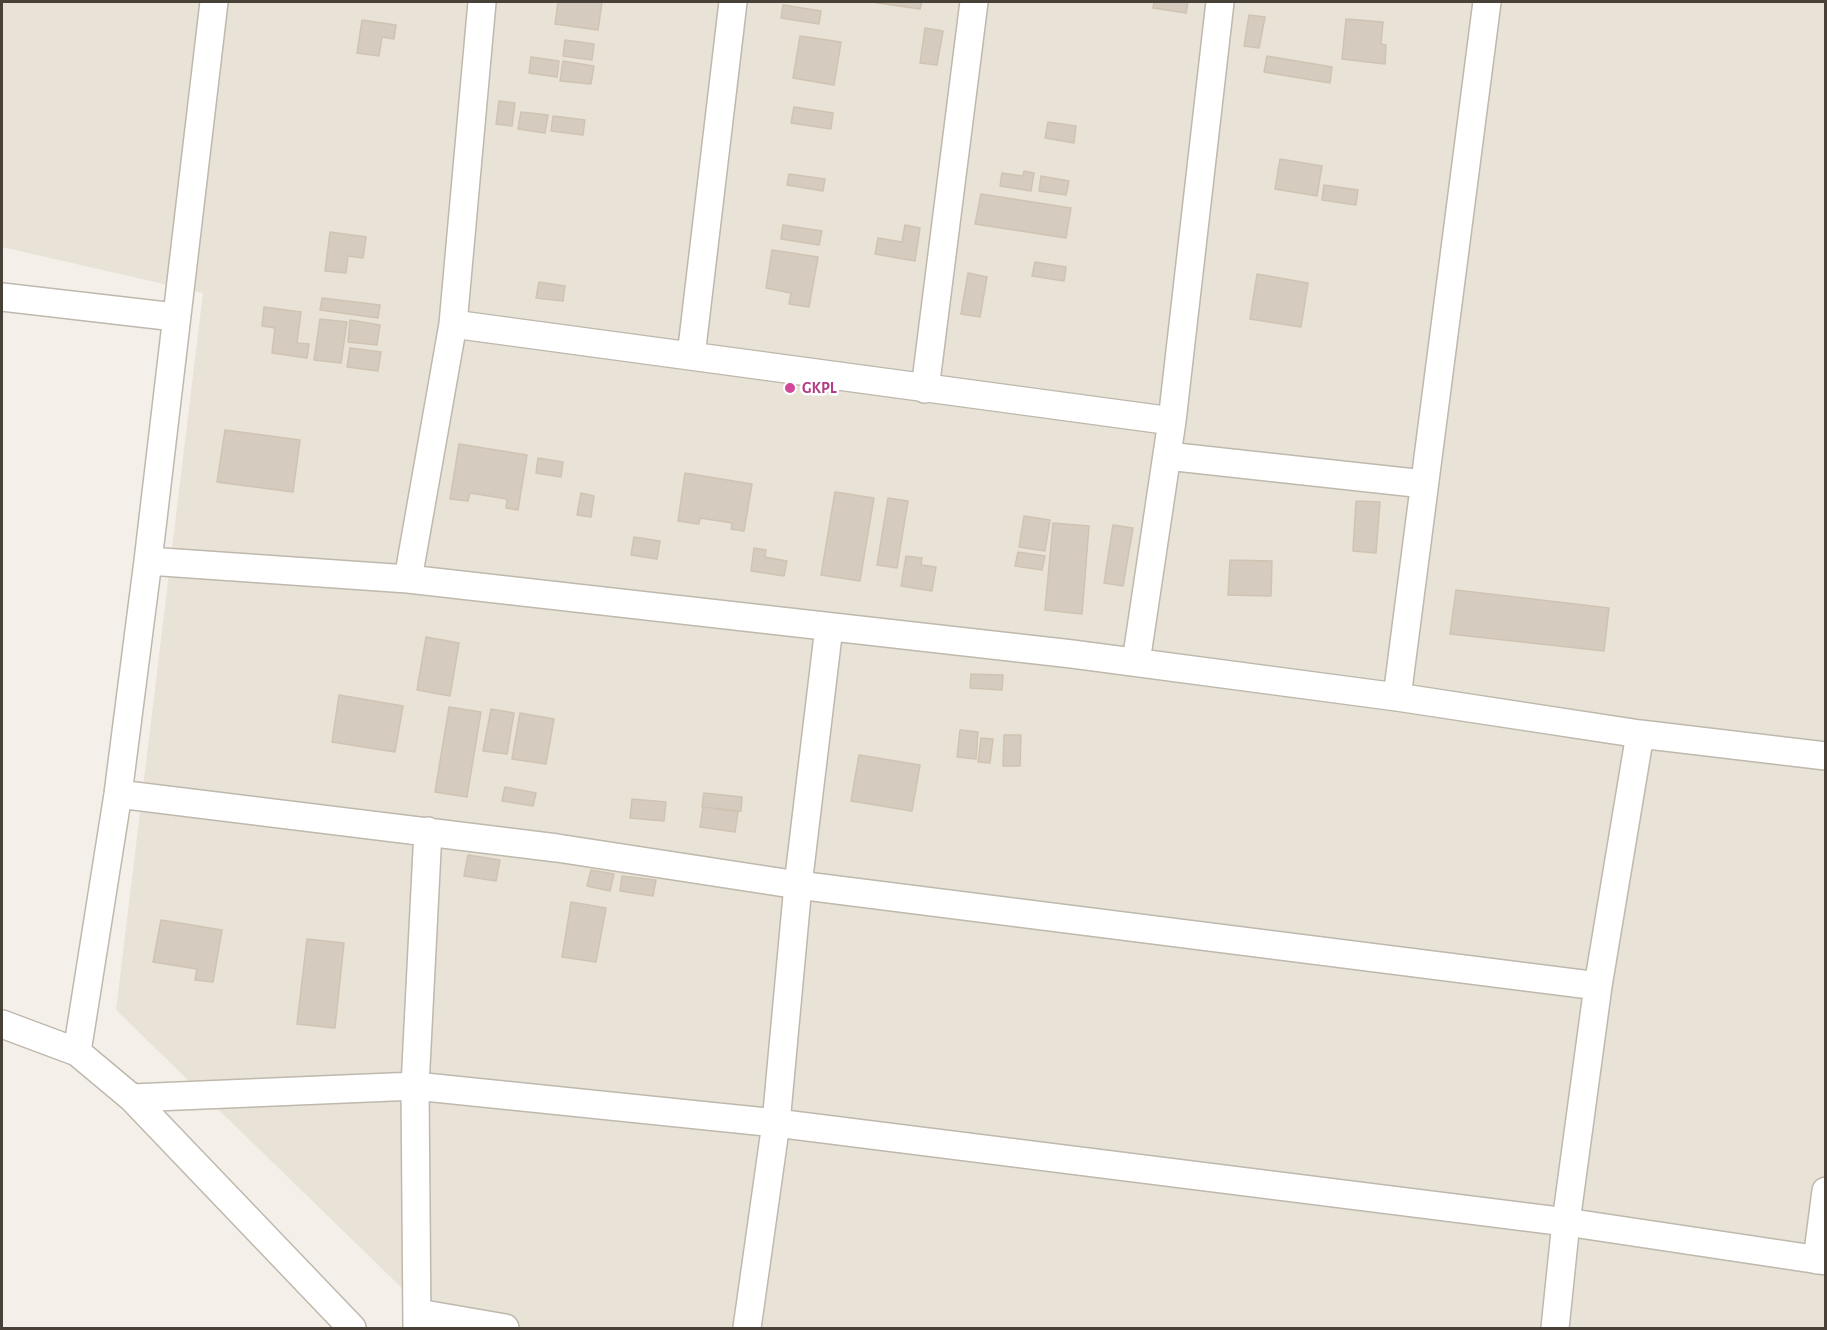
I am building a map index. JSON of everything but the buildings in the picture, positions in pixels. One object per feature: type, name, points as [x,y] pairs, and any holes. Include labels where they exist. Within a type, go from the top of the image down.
[{"type":"street","points":[[77,1052],[118,794],[214,2]]},
{"type":"street","points":[[408,579],[453,324],[482,2]]},
{"type":"street","points":[[691,356],[733,2]]},
{"type":"street","points":[[925,389],[974,2]]},
{"type":"street","points":[[1136,662],[1172,421],[1220,2]]},
{"type":"street","points":[[1396,697],[1487,2]]},
{"type":"street","points":[[2,297],[175,317]]},
{"type":"street","points":[[453,324],[1172,421]]},
{"type":"street","points":[[1167,456],[1424,484]]},
{"type":"street","points":[[148,561],[408,579],[1136,662],[1396,697],[1640,734],[1826,756]]},
{"type":"street","points":[[747,1329],[776,1123],[798,885],[829,627]]},
{"type":"street","points":[[1555,1329],[1566,1222],[1598,986],[1640,734]]},
{"type":"street","points":[[118,794],[428,831],[557,848],[798,885],[1598,986]]},
{"type":"street","points":[[428,831],[415,1086],[417,1321],[505,1329]]},
{"type":"street","points":[[2,1024],[77,1052],[132,1098],[352,1329]]},
{"type":"street","points":[[132,1098],[415,1086],[776,1123],[1566,1222],[1821,1261],[1826,1191]]},
{"type":"shaded area","points":[[2,2],[1825,2],[1825,1328],[443,1328],[116,1010],[203,293],[2,247]]},
{"type":"place","name":"GKPL","points":[[790,388]]}]
